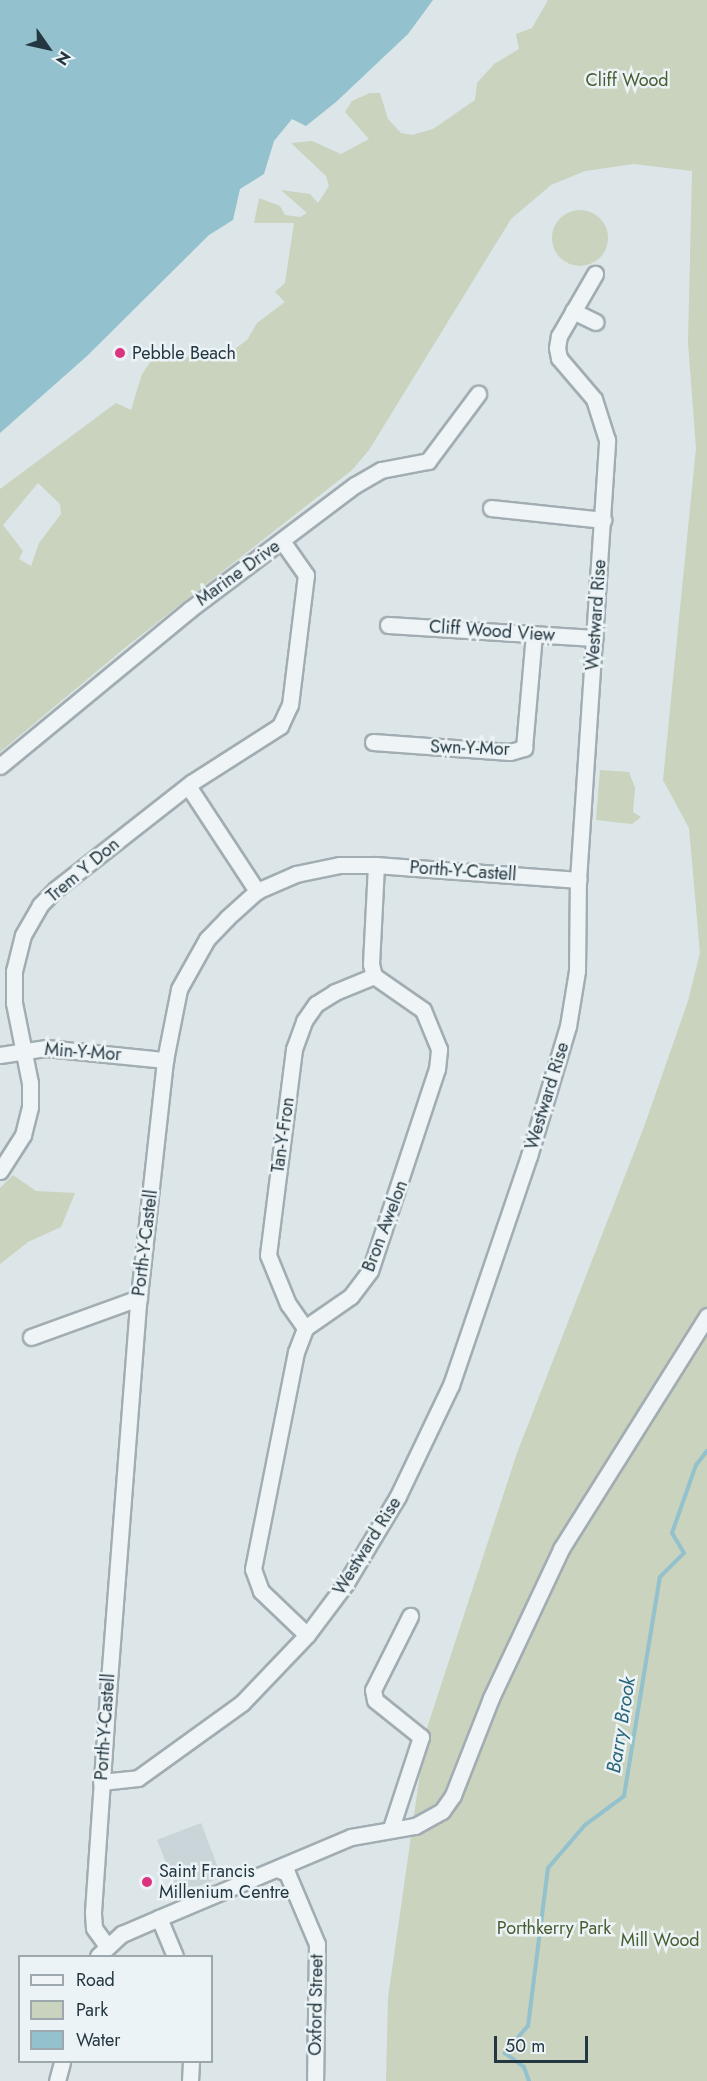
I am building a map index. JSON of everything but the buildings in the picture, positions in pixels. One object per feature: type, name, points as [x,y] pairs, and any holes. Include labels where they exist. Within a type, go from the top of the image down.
[{"type":"street","name":"Westward Rise","points":[[101,1782],[138,1778],[206,1732],[242,1703],[307,1635],[346,1583],[398,1496],[451,1385],[529,1156],[568,1026],[577,971],[578,880],[608,440],[602,415],[594,399],[559,358],[559,336],[595,274]]},
{"type":"street","points":[[573,310],[596,322]]},
{"type":"street","name":"Marine Drive","points":[[0,766],[189,610],[381,470],[428,461],[478,394]]},
{"type":"street","points":[[491,508],[603,520]]},
{"type":"street","name":"Trem Y Don","points":[[21,1050],[14,1003],[14,971],[23,935],[40,905],[188,786],[280,726],[290,705],[306,575],[282,541]]},
{"type":"street","name":"Cliff Wood View","points":[[388,625],[595,638]]},
{"type":"street","name":"Swn-Y-Mor","points":[[373,742],[510,752],[524,748],[534,634]]},
{"type":"street","points":[[188,786],[257,891]]},
{"type":"street","points":[[374,976],[371,964],[376,865]]},
{"type":"street","name":"Porth-Y-Castell","points":[[103,1951],[94,1928],[93,1912],[139,1298],[165,1060],[176,999],[189,967],[207,939],[257,891],[314,869],[376,865],[578,880]]},
{"type":"street","name":"Bron Awelon","points":[[305,1328],[351,1296],[370,1271],[437,1069],[439,1049],[423,1010],[374,976]]},
{"type":"street","name":"Tan-Y-Fron","points":[[305,1328],[288,1304],[268,1255],[294,1049],[303,1021],[316,1004],[335,992],[374,976]]},
{"type":"street","name":"Min-Y-Mor","points":[[0,1055],[21,1050],[78,1049],[165,1060]]},
{"type":"street","points":[[0,1171],[23,1136],[30,1107],[30,1083],[21,1050]]},
{"type":"street","points":[[31,1337],[139,1298]]},
{"type":"street","points":[[103,1951],[122,1934],[351,1837],[429,1821],[453,1795],[492,1698],[561,1549],[707,1316]]},
{"type":"street","points":[[305,1328],[265,1496],[252,1569],[261,1591],[307,1635]]},
{"type":"street","points":[[391,1828],[421,1737],[375,1700],[373,1690],[410,1616]]},
{"type":"street","name":"Oxford Street","points":[[277,1869],[287,1873],[317,1944],[315,2081]]},
{"type":"street","points":[[159,1918],[175,1955]]},
{"type":"street","points":[[57,2081],[62,2063]]},
{"type":"street","points":[[190,2081],[191,2063]]},
{"type":"shaded area","points":[[201,1823],[222,1877],[178,1894],[157,1840]]},
{"type":"green space","points":[[548,0],[707,0],[707,2081],[386,2081],[388,1998],[426,1731],[517,1453],[644,1127],[688,1001],[700,953],[689,828],[663,780],[696,448],[688,343],[692,171],[634,164],[585,171],[551,185],[511,219],[369,450],[352,470],[126,647],[0,752],[0,489],[116,403],[131,410],[142,374],[153,358],[173,355],[220,360],[247,340],[257,323],[285,302],[275,292],[285,283],[294,223],[254,223],[259,198],[280,206],[285,215],[300,217],[307,213],[281,190],[310,194],[318,203],[329,186],[326,176],[291,143],[312,141],[341,154],[369,139],[345,112],[352,101],[370,93],[380,93],[388,119],[401,133],[412,135],[433,129],[475,100],[477,83],[494,64],[519,49],[516,34],[532,28]],"holes":[[[38,483],[60,504],[61,514],[39,543],[31,566],[19,559],[23,551],[3,525]]]},
{"type":"green space","points":[[580,210],[591,212],[600,218],[606,227],[608,238],[606,249],[600,258],[591,264],[580,266],[569,264],[560,258],[554,249],[552,238],[554,227],[560,218],[569,212]]},
{"type":"green space","points":[[600,770],[629,772],[635,788],[633,812],[641,817],[632,824],[596,820]]},
{"type":"green space","points":[[13,1175],[36,1191],[75,1193],[61,1227],[28,1242],[0,1264],[0,1188]]},
{"type":"water","points":[[0,0],[433,0],[408,34],[336,102],[306,126],[292,119],[274,141],[264,174],[240,189],[233,220],[209,235],[87,356],[0,433]]},
{"type":"waterway","name":"Barry Brook","points":[[529,2081],[524,2067],[505,2053],[528,2026],[548,1868],[585,1825],[624,1796],[660,1577],[684,1553],[672,1533],[696,1465],[707,1451]]},
{"type":"place","name":"Pebble Beach","points":[[120,353]]},
{"type":"place","name":"Saint Francis Millenium Centre","points":[[147,1882]]},
{"type":"park label","name":"Cliff Wood","points":[[627,80]]},
{"type":"park label","name":"Porthkerry Park","points":[[554,1928]]},
{"type":"park label","name":"Mill Wood","points":[[660,1940]]}]
